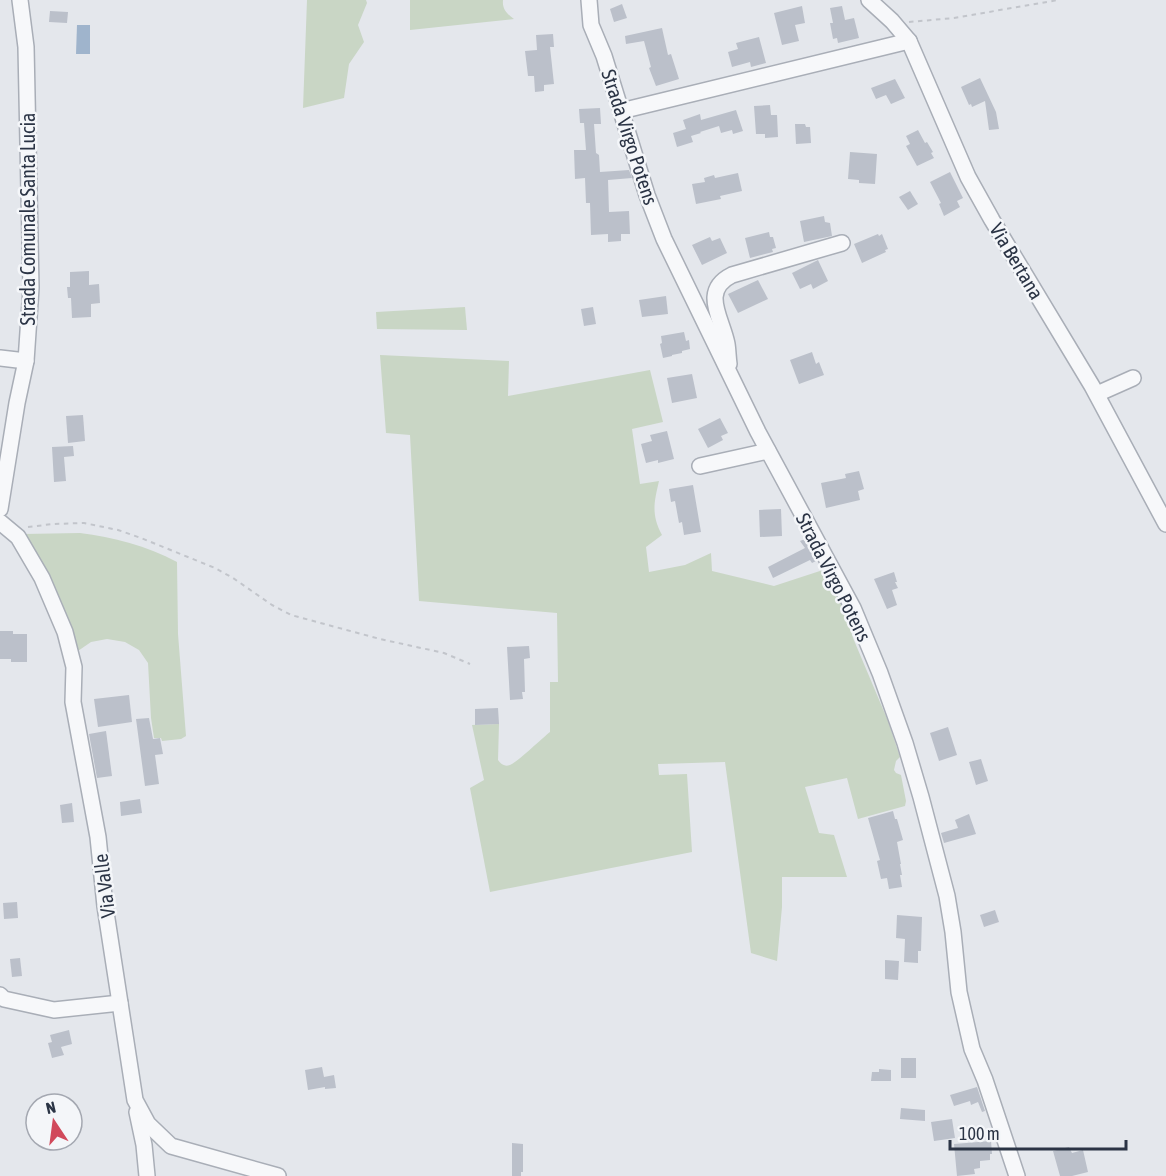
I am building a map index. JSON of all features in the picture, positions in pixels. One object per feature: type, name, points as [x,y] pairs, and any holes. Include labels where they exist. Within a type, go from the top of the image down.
[{"type":"street","name":"Strada Comunale Santa Lucia","points":[[0,509],[26,361],[31,288],[26,48],[20,0]]},
{"type":"street","name":"Strada Virgo Potens","points":[[589,0],[591,25],[604,56],[656,220],[768,451],[853,608],[880,674],[905,743],[947,896],[959,992],[972,1048],[1017,1176]]},
{"type":"street","name":"Via Bertana","points":[[869,0],[909,41],[968,177],[1097,394],[1165,520]]},
{"type":"street","points":[[621,111],[909,41]]},
{"type":"street","points":[[729,372],[728,345],[715,301],[718,285],[732,275],[842,243]]},
{"type":"street","points":[[0,358],[26,361]]},
{"type":"street","points":[[1097,394],[1133,378]]},
{"type":"street","points":[[700,466],[768,451]]},
{"type":"street","name":"Via Valle","points":[[0,522],[18,537],[42,579],[65,632],[74,667],[73,702],[98,837],[105,906],[135,1100],[148,1124],[171,1146],[278,1176]]},
{"type":"street","points":[[0,995],[4,999],[54,1010],[120,1003]]},
{"type":"street","points":[[135,1100],[144,1145],[147,1176]]},
{"type":"path","points":[[892,21],[944,19],[1058,0]]},
{"type":"path","points":[[23,528],[53,524],[84,524],[118,530],[215,568],[291,615],[380,639],[444,653],[470,664]]},
{"type":"green space","points":[[307,0],[366,0],[367,3],[358,25],[364,42],[349,64],[344,98],[303,108]]},
{"type":"green space","points":[[410,0],[503,0],[505,11],[514,19],[410,30]]},
{"type":"green space","points":[[465,307],[467,330],[377,329],[376,312]]},
{"type":"green space","points":[[380,355],[509,361],[508,396],[650,370],[663,422],[632,429],[640,484],[659,481],[654,508],[662,535],[646,547],[649,572],[685,565],[711,553],[712,571],[774,586],[826,569],[844,608],[853,638],[888,721],[900,757],[896,761],[894,770],[901,775],[906,801],[905,806],[858,819],[847,778],[805,787],[819,833],[834,835],[847,877],[782,877],[777,961],[751,953],[725,762],[658,764],[659,775],[687,774],[692,852],[490,892],[470,788],[484,780],[472,725],[499,724],[498,760],[506,766],[519,759],[550,732],[550,682],[558,682],[557,613],[419,601],[410,435],[386,433]]},
{"type":"green space","points":[[80,533],[130,543],[177,562],[178,634],[186,736],[181,739],[162,741],[161,738],[154,738],[148,663],[139,650],[125,642],[107,639],[91,642],[75,653],[23,534]]},
{"type":"water","points":[[77,25],[90,25],[90,54],[76,54]]},
{"type":"building","points":[[622,4],[627,18],[614,22],[610,9]]},
{"type":"building","points":[[802,6],[805,23],[795,25],[799,41],[782,45],[774,13]]},
{"type":"building","points":[[842,6],[845,20],[854,18],[859,38],[838,43],[837,38],[833,39],[830,8]]},
{"type":"building","points":[[50,11],[68,12],[67,23],[49,22]]},
{"type":"building","points":[[662,28],[668,55],[671,54],[679,79],[656,86],[649,68],[651,67],[644,41],[626,44],[625,36]]},
{"type":"building","points":[[553,34],[554,47],[550,47],[554,84],[544,85],[544,91],[535,92],[534,76],[528,76],[525,51],[537,50],[536,35]]},
{"type":"building","points":[[759,37],[766,63],[751,67],[750,62],[732,67],[728,52],[738,49],[736,43]]},
{"type":"building","points":[[980,78],[996,112],[999,129],[989,130],[985,101],[972,107],[961,87]]},
{"type":"building","points":[[895,79],[905,98],[891,104],[886,95],[876,99],[871,88]]},
{"type":"building","points":[[770,105],[771,115],[777,115],[778,137],[765,138],[765,134],[756,134],[754,106]]},
{"type":"building","points":[[600,108],[601,124],[594,124],[600,172],[629,170],[632,178],[608,180],[609,212],[629,211],[630,234],[621,234],[621,241],[608,242],[608,234],[591,235],[590,203],[586,203],[585,178],[575,179],[574,150],[586,150],[584,123],[580,123],[579,109]]},
{"type":"building","points":[[736,110],[743,131],[733,134],[732,130],[721,133],[719,126],[691,136],[693,142],[677,147],[673,133],[686,129],[683,120],[700,114],[701,120]]},
{"type":"building","points":[[795,124],[805,124],[806,127],[810,127],[811,143],[796,144]]},
{"type":"building","points":[[918,130],[933,152],[931,153],[934,158],[917,166],[906,146],[910,144],[906,136]]},
{"type":"building","points":[[850,152],[877,154],[875,184],[859,183],[859,180],[848,179]]},
{"type":"building","points":[[950,172],[963,198],[957,201],[960,207],[944,216],[939,204],[941,203],[930,182]]},
{"type":"building","points":[[738,173],[742,191],[720,196],[721,199],[696,204],[692,184],[705,182],[704,178],[714,175],[715,178]]},
{"type":"building","points":[[910,191],[918,204],[908,210],[899,197]]},
{"type":"building","points":[[824,216],[825,222],[830,223],[832,236],[804,242],[800,221]]},
{"type":"building","points":[[769,232],[776,248],[772,249],[773,252],[750,258],[745,238]]},
{"type":"building","points":[[878,234],[879,236],[882,234],[888,249],[862,263],[854,244]]},
{"type":"building","points":[[710,237],[712,241],[720,238],[727,253],[702,265],[692,245]]},
{"type":"building","points":[[818,260],[828,281],[813,289],[811,284],[800,289],[792,273]]},
{"type":"building","points":[[89,271],[89,285],[99,284],[100,303],[91,304],[91,317],[72,318],[71,298],[68,298],[67,287],[70,287],[70,272]]},
{"type":"building","points":[[758,280],[768,299],[738,313],[728,294]]},
{"type":"building","points":[[666,296],[668,314],[642,317],[639,300]]},
{"type":"building","points":[[593,307],[596,324],[584,326],[581,309]]},
{"type":"building","points":[[684,332],[686,341],[689,340],[690,349],[663,358],[661,336]]},
{"type":"building","points":[[812,352],[816,364],[819,362],[824,375],[799,384],[790,360]]},
{"type":"building","points":[[692,374],[697,398],[672,403],[667,378]]},
{"type":"building","points":[[83,415],[85,441],[68,443],[66,416]]},
{"type":"building","points":[[720,418],[728,433],[721,436],[723,440],[708,448],[698,429]]},
{"type":"building","points":[[667,431],[674,459],[646,463],[641,444],[652,441],[650,435]]},
{"type":"building","points":[[73,446],[74,456],[64,457],[66,481],[54,482],[52,447]]},
{"type":"building","points":[[859,471],[864,489],[858,491],[860,500],[826,508],[821,483],[846,478],[845,474]]},
{"type":"building","points":[[693,485],[701,532],[684,535],[675,501],[671,502],[669,489]]},
{"type":"building","points":[[781,509],[782,536],[760,537],[759,510]]},
{"type":"building","points":[[805,539],[816,561],[812,563],[810,560],[773,578],[768,567],[805,548],[800,541]]},
{"type":"building","points":[[894,572],[898,588],[892,590],[897,605],[887,609],[874,579]]},
{"type":"building","points":[[0,631],[27,634],[27,662],[0,659]]},
{"type":"building","points":[[529,646],[530,658],[524,659],[525,692],[522,692],[523,699],[510,700],[507,647]]},
{"type":"building","points":[[129,695],[132,722],[98,727],[94,699]]},
{"type":"building","points":[[498,708],[499,724],[475,725],[475,709]]},
{"type":"building","points":[[149,718],[153,739],[160,738],[163,754],[155,755],[159,784],[145,786],[136,719]]},
{"type":"building","points":[[948,727],[957,755],[939,761],[930,733]]},
{"type":"building","points":[[106,731],[112,776],[97,778],[89,734]]},
{"type":"building","points":[[981,759],[988,781],[976,785],[969,762]]},
{"type":"building","points":[[140,799],[142,813],[121,816],[120,802]]},
{"type":"building","points":[[72,803],[74,822],[62,823],[60,805]]},
{"type":"building","points":[[893,811],[903,840],[897,842],[902,887],[889,889],[887,878],[881,879],[877,861],[880,860],[868,818]]},
{"type":"building","points":[[969,814],[976,834],[944,843],[941,833],[958,828],[955,820]]},
{"type":"building","points":[[17,902],[18,918],[4,919],[3,903]]},
{"type":"building","points":[[995,910],[999,922],[984,927],[980,915]]},
{"type":"building","points":[[897,915],[922,917],[921,951],[918,951],[918,963],[904,962],[905,939],[896,938]]},
{"type":"building","points":[[20,958],[22,976],[12,977],[10,959]]},
{"type":"building","points":[[885,960],[899,961],[898,980],[885,979]]},
{"type":"building","points":[[69,1030],[72,1044],[61,1047],[64,1055],[52,1058],[48,1043],[52,1042],[50,1035]]},
{"type":"building","points":[[901,1058],[916,1058],[916,1078],[901,1078]]},
{"type":"building","points":[[322,1067],[324,1077],[334,1075],[336,1088],[308,1090],[305,1070]]},
{"type":"building","points":[[879,1069],[891,1070],[891,1081],[871,1081],[872,1072],[879,1072]]},
{"type":"building","points":[[977,1087],[985,1111],[982,1112],[978,1102],[971,1105],[970,1101],[954,1106],[950,1095]]},
{"type":"building","points":[[901,1108],[925,1110],[925,1121],[900,1119]]},
{"type":"building","points":[[952,1119],[955,1138],[934,1141],[931,1122]]},
{"type":"building","points":[[991,1141],[990,1160],[980,1161],[980,1168],[974,1169],[975,1174],[957,1176],[954,1144]]},
{"type":"building","points":[[512,1143],[523,1144],[521,1176],[512,1176]]},
{"type":"building","points":[[1069,1147],[1072,1153],[1083,1150],[1088,1172],[1060,1176],[1053,1151]]}]
